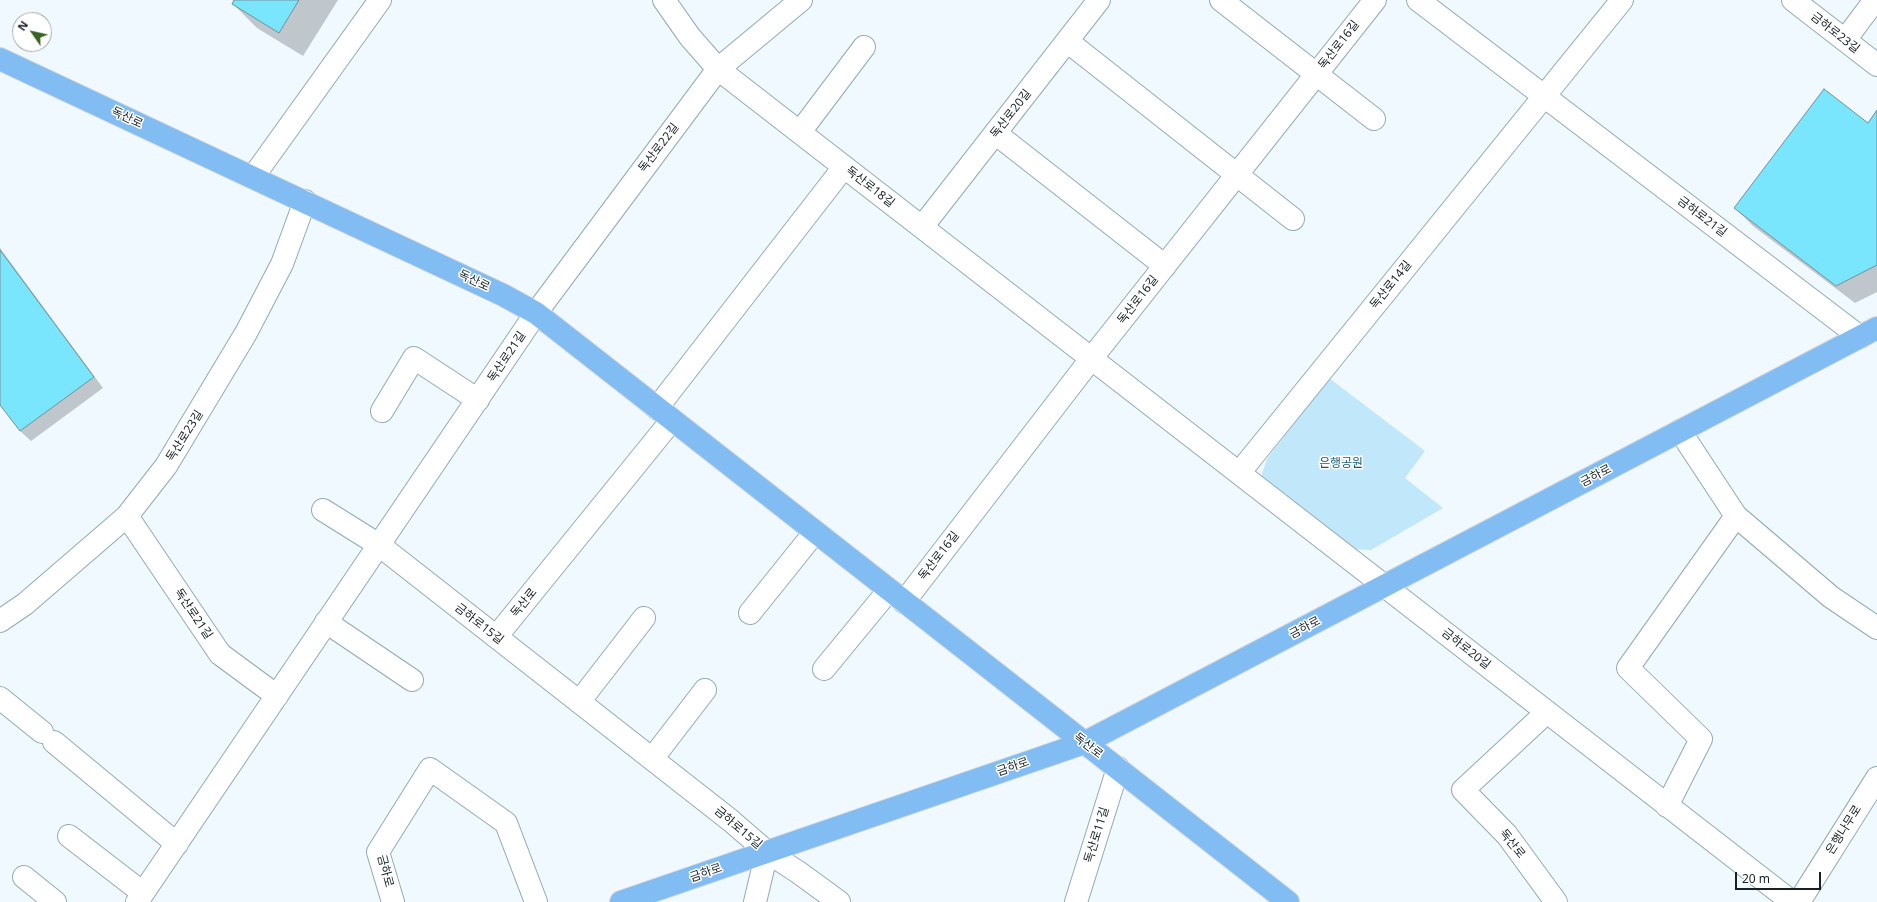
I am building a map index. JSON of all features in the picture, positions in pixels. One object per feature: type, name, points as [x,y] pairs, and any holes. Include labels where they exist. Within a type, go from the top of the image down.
[{"type":"main road","name":"독산로","points":[[0,59],[503,295],[536,313],[1288,902]]},
{"type":"main road","name":"금하로","points":[[621,902],[1084,743],[1869,333]]},
{"type":"street","points":[[253,177],[380,0]]},
{"type":"street","name":"독산로18길","points":[[664,0],[690,37],[718,69],[1092,359]]},
{"type":"street","name":"독산로22길","points":[[536,313],[718,69],[801,0]]},
{"type":"street","name":"독산로20길","points":[[922,227],[1099,0]]},
{"type":"street","points":[[1221,0],[1374,119]]},
{"type":"street","name":"독산로16길","points":[[896,596],[1092,359],[1375,0]]},
{"type":"street","name":"금하로21길","points":[[1418,0],[1544,97],[1869,333]]},
{"type":"street","points":[[1544,97],[1622,0]]},
{"type":"street","name":"금하로23길","points":[[1793,0],[1877,65]]},
{"type":"street","points":[[1845,40],[1875,0]]},
{"type":"street","points":[[1067,41],[1293,219]]},
{"type":"street","points":[[800,132],[864,47]]},
{"type":"street","name":"독산로14길","points":[[1239,473],[1544,97]]},
{"type":"street","points":[[995,133],[1165,266]]},
{"type":"street","points":[[665,414],[844,167]]},
{"type":"street","name":"독산로23길","points":[[0,621],[25,604],[127,516],[166,466],[246,333],[282,264],[305,202]]},
{"type":"street","name":"독산로21길","points":[[69,836],[140,898],[536,313]]},
{"type":"street","points":[[382,410],[414,358],[478,400]]},
{"type":"street","points":[[1092,359],[1384,587]]},
{"type":"street","name":"독산로","points":[[496,637],[665,414]]},
{"type":"street","points":[[1680,431],[1736,516],[1831,597],[1877,628]]},
{"type":"street","points":[[323,510],[379,545]]},
{"type":"street","name":"독산로21길","points":[[127,516],[220,654],[277,696]]},
{"type":"street","points":[[1667,806],[1701,739],[1628,668],[1736,516]]},
{"type":"street","points":[[750,613],[816,532]]},
{"type":"street","name":"금하로15길","points":[[379,545],[730,820],[767,852],[798,872],[839,902]]},
{"type":"street","name":"금하로20길","points":[[1384,587],[1792,902]]},
{"type":"street","points":[[824,669],[896,596]]},
{"type":"street","points":[[580,702],[644,618]]},
{"type":"street","points":[[326,622],[412,680]]},
{"type":"street","points":[[652,759],[705,690]]},
{"type":"street","points":[[0,698],[177,844]]},
{"type":"street","name":"독산로","points":[[1547,712],[1463,790],[1508,835],[1556,902]]},
{"type":"street","name":"독산로11길","points":[[1076,902],[1118,768]]},
{"type":"street","name":"금하로","points":[[393,902],[378,852],[430,769],[506,823],[536,902]]},
{"type":"street","name":"은행나무로","points":[[1799,902],[1877,778]]},
{"type":"street","points":[[755,902],[767,852]]},
{"type":"street","points":[[24,878],[55,902]]},
{"type":"green space","name":"은행공원","points":[[1329,378],[1425,451],[1405,478],[1443,508],[1371,550],[1347,549],[1261,477],[1267,459]]},
{"type":"building","points":[[234,0],[299,0],[279,33],[232,4]]},
{"type":"building","points":[[1824,89],[1868,123],[1877,110],[1877,265],[1836,286],[1734,208]]},
{"type":"building","points":[[0,250],[94,377],[20,431],[0,405]]}]
